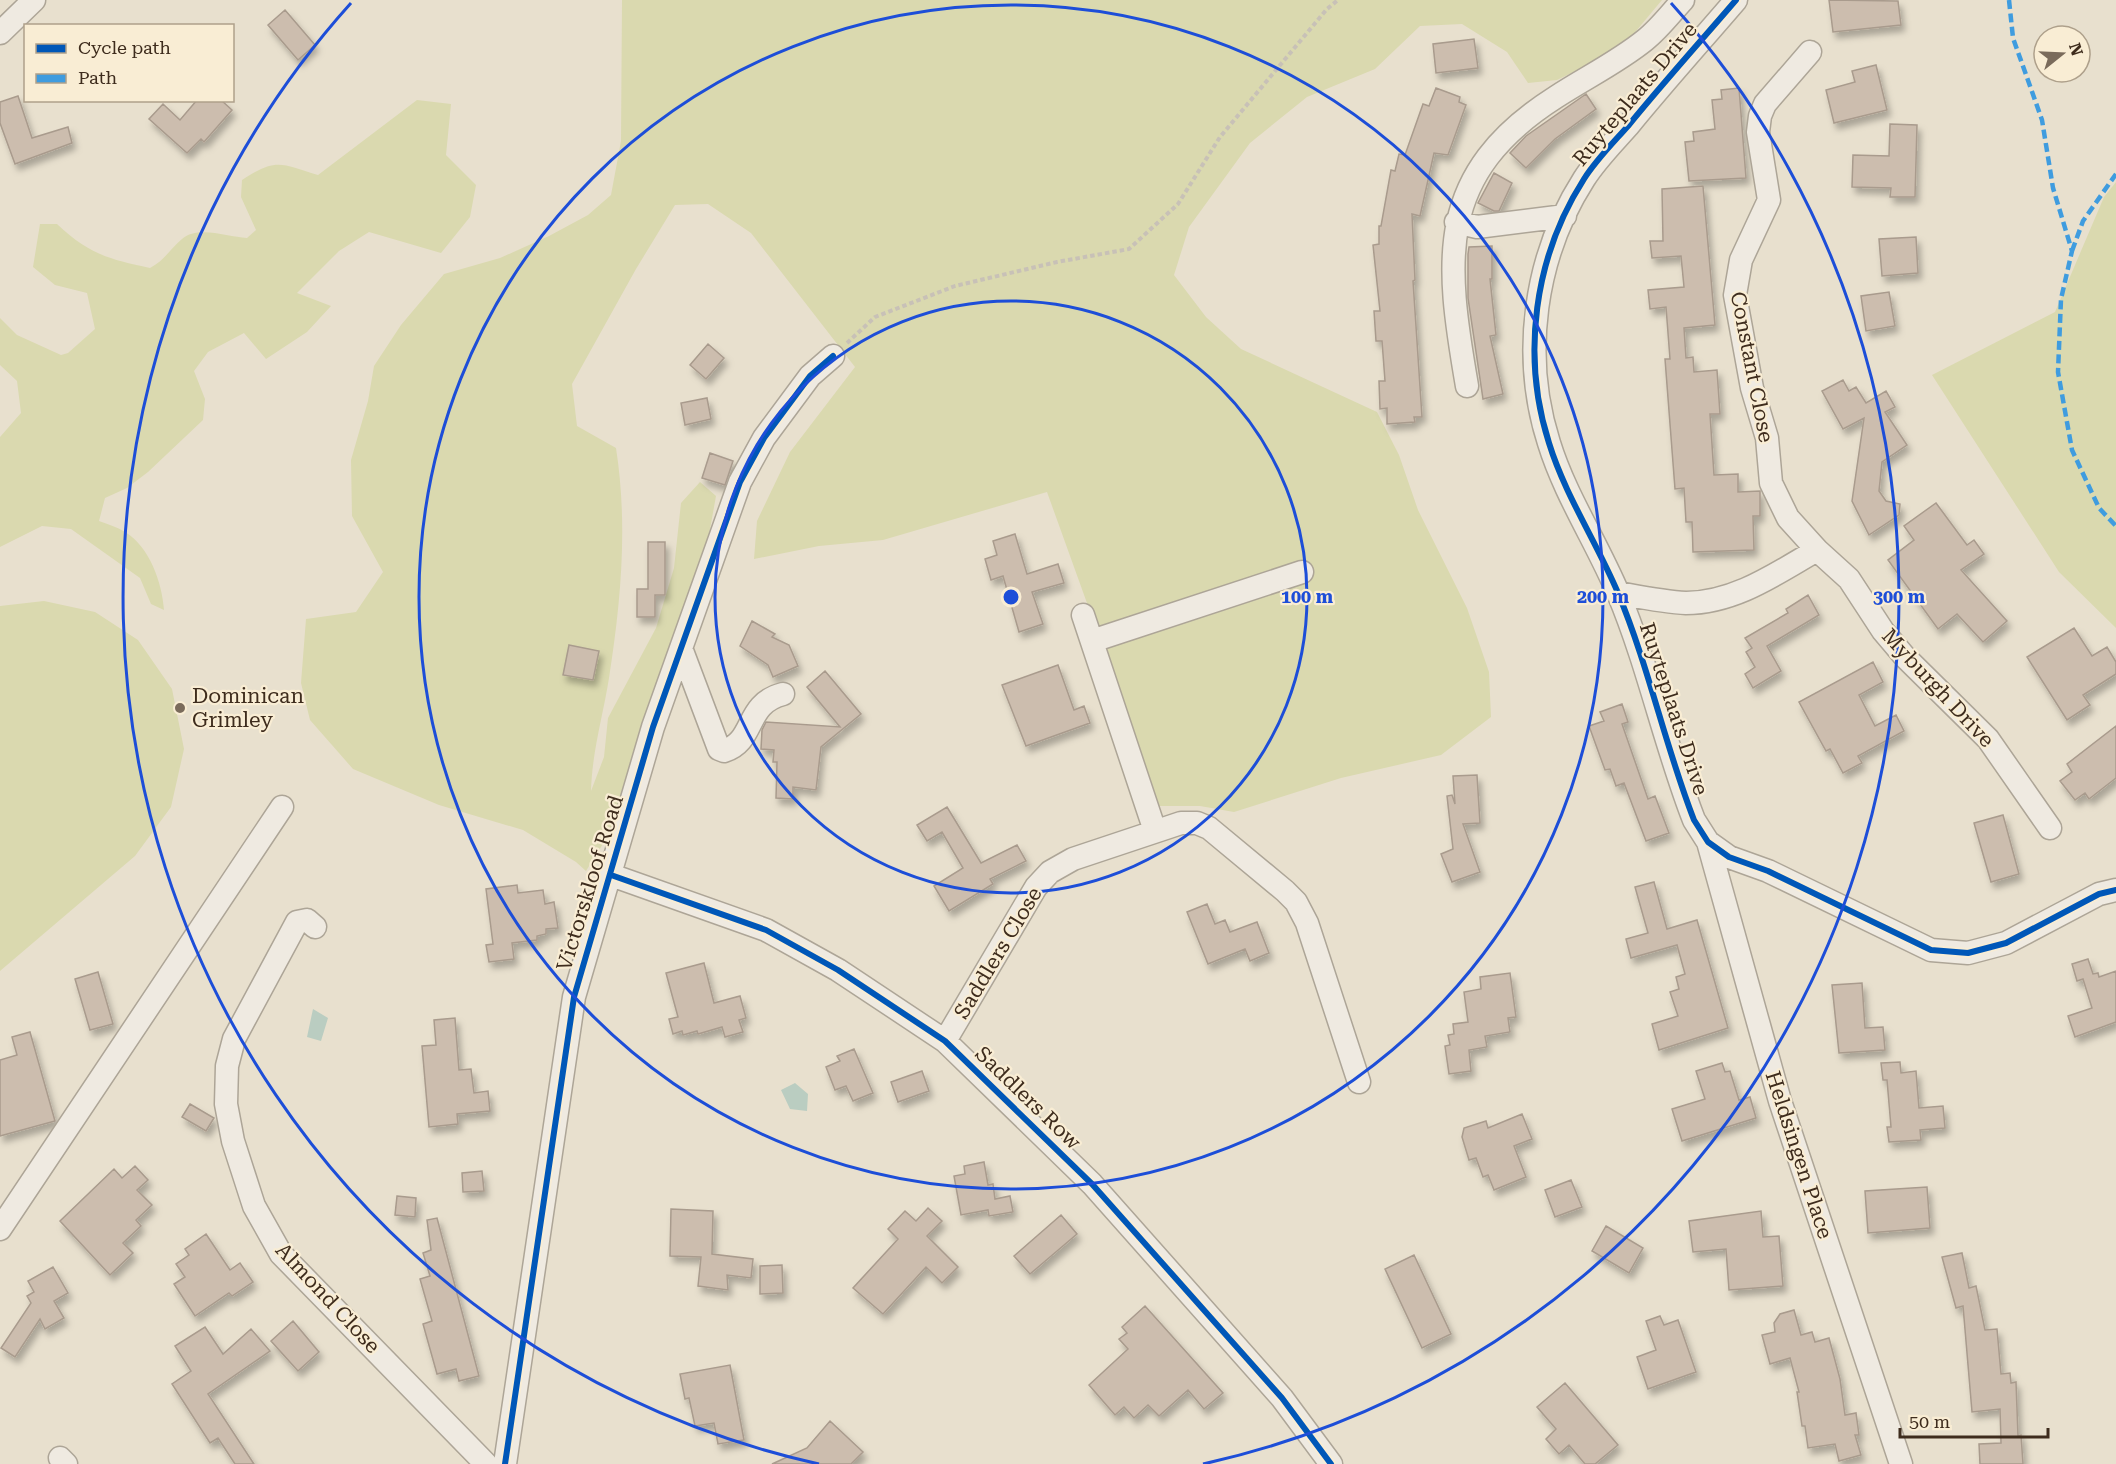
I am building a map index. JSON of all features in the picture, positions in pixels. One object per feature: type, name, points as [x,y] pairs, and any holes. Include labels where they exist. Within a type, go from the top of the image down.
[{"type":"street","points":[[0,33],[34,0]]},
{"type":"street","points":[[1467,386],[1454,303],[1453,243],[1456,222],[1469,187],[1506,136],[1554,98],[1646,39],[1683,0]]},
{"type":"street","name":"Ruyteplaats Drive","points":[[1736,0],[1586,176],[1564,216],[1540,287],[1534,326],[1534,367],[1539,409],[1554,458],[1618,593],[1644,662],[1690,810],[1708,842],[1729,857],[1768,871],[1918,946],[1955,953],[1982,951],[2006,943],[2099,894],[2116,890]]},
{"type":"street","name":"Constant Close","points":[[1810,52],[1765,104],[1760,116],[1758,132],[1769,200],[1741,260],[1735,295],[1752,388],[1767,438],[1771,483],[1788,518],[1817,550]]},
{"type":"street","points":[[1456,222],[1478,227],[1564,216]]},
{"type":"street","name":"Victorskloof Road","points":[[505,1464],[574,997],[653,727],[745,471],[764,438],[810,376],[833,356]]},
{"type":"street","points":[[1618,593],[1684,603],[1708,601],[1749,588],[1817,550]]},
{"type":"street","name":"Myburgh Drive","points":[[1817,550],[1849,579],[1883,631],[1905,657],[1988,739],[2050,828]]},
{"type":"street","points":[[1092,641],[1302,572]]},
{"type":"street","points":[[1083,615],[1155,831]]},
{"type":"street","points":[[681,648],[719,749],[726,750],[732,747],[744,735],[761,704],[770,697],[783,694]]},
{"type":"street","points":[[0,1229],[282,807]]},
{"type":"street","name":"Saddlers Close","points":[[945,1041],[1043,878],[1060,865],[1073,859],[1181,823],[1197,824],[1209,828],[1296,902],[1307,922],[1359,1082]]},
{"type":"street","name":"Heldsingen Place","points":[[1708,842],[1780,1101],[1901,1464]]},
{"type":"street","name":"Saddlers Row","points":[[611,875],[766,930],[838,970],[945,1041],[1092,1184],[1282,1398],[1331,1464]]},
{"type":"street","name":"Almond Close","points":[[315,927],[307,920],[297,922],[293,927],[234,1039],[227,1066],[226,1104],[233,1141],[254,1206],[281,1254],[486,1464]]},
{"type":"path","points":[[833,356],[875,317],[955,286],[1057,262],[1129,249],[1178,204],[1220,137],[1327,9],[1338,0]]},
{"type":"green space","points":[[622,0],[1662,0],[1621,49],[1557,80],[1528,83],[1507,52],[1462,24],[1420,26],[1375,69],[1307,97],[1250,143],[1189,227],[1174,275],[1206,317],[1241,349],[1377,412],[1399,455],[1418,510],[1467,608],[1489,672],[1491,717],[1441,755],[1341,778],[1234,812],[1200,806],[1152,806],[1092,617],[1047,492],[883,540],[819,546],[754,559],[757,521],[790,452],[855,367],[751,233],[708,204],[675,205],[636,269],[572,384],[577,426],[616,448],[622,506],[622,563],[617,620],[593,762],[591,791],[604,757],[608,718],[656,628],[674,568],[681,503],[700,482],[716,496],[703,568],[611,831],[586,871],[576,862],[523,830],[439,805],[353,769],[310,720],[301,683],[306,619],[356,612],[383,572],[352,516],[351,460],[368,401],[374,366],[401,325],[444,274],[500,258],[549,236],[588,215],[611,195],[621,141]]},
{"type":"green space","points":[[417,100],[451,104],[446,155],[476,185],[470,217],[441,253],[369,232],[339,251],[297,293],[331,306],[307,332],[266,359],[244,333],[208,352],[194,371],[205,399],[203,420],[148,472],[127,488],[105,498],[99,521],[125,532],[148,556],[161,589],[164,610],[151,604],[140,578],[71,529],[42,526],[0,547],[0,437],[21,413],[17,381],[0,365],[0,318],[17,335],[61,355],[68,353],[95,329],[87,293],[55,285],[33,267],[40,224],[57,224],[89,249],[122,262],[150,268],[160,262],[182,239],[189,235],[205,232],[247,238],[256,230],[241,197],[242,180],[272,165],[287,166],[318,175]]},
{"type":"green space","points":[[2116,182],[2116,628],[2059,572],[1932,375],[2055,312],[2104,197]]},
{"type":"green space","points":[[44,601],[95,612],[138,640],[172,689],[184,749],[171,807],[135,856],[0,971],[0,606]]},
{"type":"shaded area","points":[[313,1009],[328,1018],[321,1041],[307,1037]]},
{"type":"shaded area","points":[[795,1083],[808,1094],[807,1111],[790,1109],[781,1090]]},
{"type":"building","points":[[1829,0],[1898,1],[1901,25],[1833,32]]},
{"type":"building","points":[[285,10],[315,45],[298,60],[268,25]]},
{"type":"building","points":[[1474,39],[1478,68],[1436,73],[1433,44]]},
{"type":"building","points":[[1876,65],[1887,110],[1834,123],[1826,90],[1855,82],[1852,71]]},
{"type":"building","points":[[1436,88],[1460,97],[1459,102],[1466,105],[1448,155],[1434,153],[1420,216],[1412,214],[1415,280],[1413,281],[1422,417],[1414,417],[1415,422],[1387,424],[1387,408],[1380,409],[1379,381],[1385,381],[1382,341],[1376,341],[1374,311],[1380,311],[1373,245],[1379,244],[1379,226],[1381,226],[1391,170],[1395,171],[1399,154],[1405,155],[1423,104],[1429,106]]},
{"type":"building","points":[[1739,88],[1746,178],[1689,181],[1685,142],[1694,141],[1693,132],[1715,129],[1712,100],[1722,99],[1721,90]]},
{"type":"building","points":[[1586,94],[1596,109],[1555,139],[1526,168],[1510,153],[1526,136]]},
{"type":"building","points":[[18,96],[32,138],[68,127],[72,143],[15,164],[0,123],[0,102]]},
{"type":"building","points":[[195,102],[223,102],[232,110],[204,142],[201,139],[187,153],[149,119],[163,104],[180,120]]},
{"type":"building","points":[[1890,124],[1917,125],[1915,197],[1890,197],[1891,188],[1852,187],[1853,155],[1889,156]]},
{"type":"building","points":[[1494,173],[1512,183],[1499,211],[1478,203]]},
{"type":"building","points":[[1703,186],[1715,325],[1684,328],[1686,358],[1693,357],[1694,372],[1717,370],[1720,414],[1710,414],[1714,475],[1738,474],[1738,492],[1760,491],[1760,516],[1753,516],[1754,550],[1693,552],[1692,522],[1686,522],[1684,488],[1675,489],[1665,359],[1670,359],[1666,307],[1650,309],[1648,290],[1684,287],[1681,256],[1652,258],[1650,241],[1663,241],[1662,189]]},
{"type":"building","points":[[1916,237],[1918,273],[1882,276],[1879,239]]},
{"type":"building","points":[[1492,246],[1492,279],[1490,279],[1496,335],[1490,336],[1503,394],[1483,399],[1468,298],[1468,254],[1469,247]]},
{"type":"building","points":[[1889,292],[1895,326],[1866,331],[1861,296]]},
{"type":"building","points":[[708,344],[724,358],[706,379],[690,365]]},
{"type":"building","points":[[1843,380],[1849,391],[1856,387],[1866,403],[1886,391],[1895,407],[1885,412],[1907,445],[1882,462],[1879,491],[1886,501],[1900,504],[1899,515],[1869,535],[1852,501],[1864,418],[1843,429],[1822,391]]},
{"type":"building","points":[[707,398],[711,419],[685,425],[681,403]]},
{"type":"building","points":[[710,453],[733,461],[725,485],[702,478]]},
{"type":"building","points":[[1936,503],[1967,545],[1974,540],[1984,554],[1961,570],[2007,621],[1983,642],[1957,614],[1938,629],[1888,560],[1914,540],[1904,526]]},
{"type":"building","points":[[1015,534],[1027,574],[1058,564],[1064,583],[1032,592],[1043,624],[1019,632],[1003,576],[991,580],[985,559],[997,555],[993,541]]},
{"type":"building","points":[[648,542],[665,542],[665,595],[655,595],[655,617],[637,617],[637,589],[648,589]]},
{"type":"building","points":[[1808,595],[1819,615],[1767,646],[1781,671],[1753,688],[1745,674],[1755,667],[1746,652],[1752,648],[1745,638],[1788,613],[1786,609]]},
{"type":"building","points":[[752,621],[775,634],[772,637],[789,645],[798,666],[773,677],[768,665],[740,646]]},
{"type":"building","points":[[2074,628],[2092,656],[2107,647],[2116,662],[2116,674],[2083,695],[2090,705],[2067,720],[2027,657]]},
{"type":"building","points":[[569,645],[599,651],[593,680],[563,675]]},
{"type":"building","points":[[1873,662],[1883,682],[1859,695],[1875,726],[1896,715],[1904,731],[1858,756],[1862,763],[1843,773],[1830,749],[1826,751],[1799,702]]},
{"type":"building","points":[[1058,665],[1074,710],[1084,706],[1090,723],[1026,746],[1002,685]]},
{"type":"building","points":[[825,671],[861,714],[821,747],[816,790],[793,787],[793,799],[776,798],[777,762],[773,762],[774,750],[761,749],[762,730],[766,722],[840,727],[807,687]]},
{"type":"building","points":[[1622,704],[1628,722],[1622,724],[1648,799],[1655,796],[1669,833],[1646,841],[1624,783],[1616,786],[1610,769],[1605,770],[1589,726],[1604,721],[1600,712]]},
{"type":"building","points":[[2116,726],[2116,778],[2089,799],[2085,793],[2075,800],[2060,781],[2072,772],[2067,764]]},
{"type":"building","points":[[1477,775],[1480,823],[1463,824],[1480,872],[1452,882],[1441,854],[1453,849],[1447,796],[1452,795],[1455,804],[1453,776]]},
{"type":"building","points":[[947,807],[981,863],[1017,845],[1026,861],[990,879],[993,884],[949,911],[934,886],[963,868],[942,832],[927,841],[917,825]]},
{"type":"building","points":[[2003,815],[2019,874],[1991,882],[1974,823]]},
{"type":"building","points":[[1654,882],[1667,929],[1697,920],[1728,1028],[1659,1050],[1652,1024],[1678,1016],[1670,992],[1679,989],[1676,977],[1685,974],[1677,945],[1631,958],[1626,939],[1648,933],[1635,887]]},
{"type":"building","points":[[517,885],[518,893],[543,890],[545,904],[554,902],[558,928],[546,929],[546,934],[537,936],[537,940],[512,943],[514,959],[489,962],[486,945],[493,944],[486,889]]},
{"type":"building","points":[[1207,904],[1215,924],[1225,920],[1230,932],[1257,922],[1269,953],[1250,961],[1245,949],[1208,964],[1187,912]]},
{"type":"building","points":[[2088,959],[2093,974],[2098,973],[2099,977],[2116,971],[2116,1022],[2075,1037],[2068,1016],[2092,1008],[2083,979],[2077,981],[2072,964]]},
{"type":"building","points":[[704,963],[714,1003],[740,996],[746,1018],[739,1020],[743,1032],[725,1037],[722,1027],[698,1034],[697,1031],[683,1035],[682,1031],[673,1034],[669,1019],[678,1017],[666,973]]},
{"type":"building","points":[[98,972],[113,1024],[90,1030],[75,979]]},
{"type":"building","points":[[1510,973],[1516,1017],[1508,1018],[1510,1032],[1485,1036],[1487,1047],[1469,1050],[1471,1071],[1449,1074],[1445,1046],[1450,1045],[1448,1035],[1454,1034],[1453,1024],[1468,1022],[1464,992],[1481,989],[1480,977]]},
{"type":"building","points":[[1862,983],[1865,1028],[1883,1027],[1885,1050],[1839,1053],[1832,985]]},
{"type":"building","points":[[455,1018],[459,1070],[471,1069],[474,1093],[488,1091],[490,1111],[457,1114],[458,1124],[429,1127],[422,1046],[436,1045],[434,1020]]},
{"type":"building","points":[[30,1032],[55,1121],[0,1136],[0,1060],[17,1055],[12,1037]]},
{"type":"building","points":[[854,1049],[873,1093],[853,1101],[846,1086],[835,1090],[826,1067],[840,1061],[837,1056]]},
{"type":"building","points":[[1900,1062],[1901,1073],[1916,1071],[1919,1108],[1943,1106],[1945,1128],[1920,1130],[1921,1140],[1889,1142],[1887,1127],[1891,1127],[1887,1080],[1883,1080],[1881,1063]]},
{"type":"building","points":[[1722,1063],[1725,1072],[1730,1071],[1739,1100],[1750,1097],[1756,1118],[1682,1141],[1672,1109],[1705,1099],[1696,1071]]},
{"type":"building","points":[[922,1071],[929,1091],[898,1102],[891,1082]]},
{"type":"building","points":[[190,1104],[214,1118],[206,1131],[182,1117]]},
{"type":"building","points":[[1522,1114],[1532,1139],[1514,1146],[1526,1177],[1494,1190],[1488,1175],[1483,1177],[1476,1158],[1469,1160],[1462,1137],[1464,1128],[1486,1121],[1488,1128]]},
{"type":"building","points":[[984,1162],[988,1185],[993,1184],[995,1199],[1010,1196],[1013,1212],[989,1216],[988,1210],[961,1215],[954,1176],[965,1174],[964,1166]]},
{"type":"building","points":[[135,1166],[148,1180],[137,1190],[152,1205],[136,1220],[141,1226],[123,1243],[133,1253],[110,1275],[60,1221],[114,1169],[122,1178]]},
{"type":"building","points":[[482,1171],[484,1191],[463,1192],[462,1173]]},
{"type":"building","points":[[1571,1180],[1582,1207],[1555,1217],[1545,1190]]},
{"type":"building","points":[[1927,1187],[1930,1228],[1868,1233],[1865,1191]]},
{"type":"building","points":[[397,1196],[416,1198],[415,1217],[395,1215]]},
{"type":"building","points":[[928,1208],[942,1221],[927,1236],[958,1267],[942,1283],[926,1267],[883,1314],[853,1288],[898,1239],[888,1229],[905,1211],[916,1221]]},
{"type":"building","points":[[671,1209],[713,1211],[712,1254],[753,1259],[751,1278],[727,1275],[728,1290],[698,1286],[701,1257],[670,1256]]},
{"type":"building","points":[[1761,1211],[1763,1237],[1779,1236],[1783,1286],[1729,1290],[1726,1249],[1693,1252],[1689,1221]]},
{"type":"building","points":[[1061,1215],[1077,1234],[1030,1274],[1014,1256]]},
{"type":"building","points":[[437,1218],[479,1376],[459,1381],[456,1369],[437,1374],[423,1324],[432,1321],[420,1279],[430,1276],[423,1253],[431,1250],[427,1220]]},
{"type":"building","points":[[1606,1226],[1643,1248],[1629,1273],[1592,1251]]},
{"type":"building","points":[[206,1234],[230,1270],[240,1263],[253,1282],[232,1296],[229,1293],[195,1316],[174,1284],[185,1277],[176,1264],[189,1255],[185,1249]]},
{"type":"building","points":[[1962,1253],[1969,1288],[1976,1286],[1985,1330],[1997,1329],[2001,1374],[2010,1373],[2011,1383],[2016,1382],[2018,1436],[2021,1435],[2023,1464],[1980,1464],[1979,1444],[2001,1443],[2000,1409],[1972,1412],[1963,1306],[1956,1308],[1942,1257]]},
{"type":"building","points":[[1414,1255],[1451,1334],[1422,1348],[1385,1269]]},
{"type":"building","points":[[782,1265],[783,1293],[760,1294],[760,1266]]},
{"type":"building","points":[[53,1267],[68,1293],[54,1301],[64,1318],[45,1329],[40,1319],[15,1357],[1,1348],[31,1303],[27,1296],[34,1292],[28,1281]]},
{"type":"building","points":[[1145,1306],[1223,1393],[1204,1409],[1188,1390],[1159,1416],[1148,1405],[1134,1418],[1124,1407],[1115,1415],[1089,1385],[1128,1349],[1119,1339],[1127,1333],[1122,1327]]},
{"type":"building","points":[[1794,1310],[1801,1335],[1812,1332],[1815,1342],[1829,1338],[1840,1379],[1845,1415],[1856,1413],[1859,1435],[1855,1435],[1861,1455],[1839,1461],[1835,1444],[1808,1448],[1805,1426],[1802,1426],[1797,1392],[1799,1392],[1790,1358],[1770,1364],[1762,1335],[1775,1332],[1774,1323],[1780,1314]]},
{"type":"building","points":[[1660,1316],[1664,1325],[1678,1320],[1696,1372],[1648,1389],[1637,1357],[1656,1350],[1646,1321]]},
{"type":"building","points":[[293,1321],[319,1352],[298,1371],[271,1341]]},
{"type":"building","points":[[205,1327],[223,1354],[251,1329],[270,1351],[208,1394],[254,1464],[235,1464],[218,1438],[210,1443],[172,1384],[191,1371],[175,1346]]},
{"type":"building","points":[[730,1365],[744,1440],[718,1444],[714,1423],[695,1426],[689,1398],[685,1399],[680,1374]]},
{"type":"building","points":[[1565,1383],[1618,1445],[1595,1464],[1585,1464],[1569,1445],[1559,1454],[1546,1439],[1556,1429],[1537,1407]]},
{"type":"building","points":[[830,1421],[863,1452],[851,1464],[772,1464],[807,1448]]},
{"type":"marked path","points":[[2009,0],[2013,38],[2042,120],[2053,188],[2072,251],[2061,299],[2058,372],[2072,450],[2099,508],[2116,526]]},
{"type":"marked path","points":[[2072,251],[2083,221],[2116,174]]},
{"type":"cycle path","points":[[1736,0],[1599,158],[1584,179],[1567,209],[1544,274],[1537,308],[1535,342],[1540,410],[1549,443],[1572,500],[1610,574],[1629,621],[1694,820],[1708,842],[1729,857],[1768,871],[1931,950],[1968,953],[2006,943],[2099,894],[2116,890]]},
{"type":"cycle path","points":[[505,1464],[574,997],[653,727],[740,482],[764,438],[810,376],[833,356]]},
{"type":"cycle path","points":[[611,875],[766,930],[838,970],[945,1041],[1092,1184],[1282,1398],[1331,1464]]},
{"type":"place","name":"Dominican Grimley","points":[[180,708]]}]
